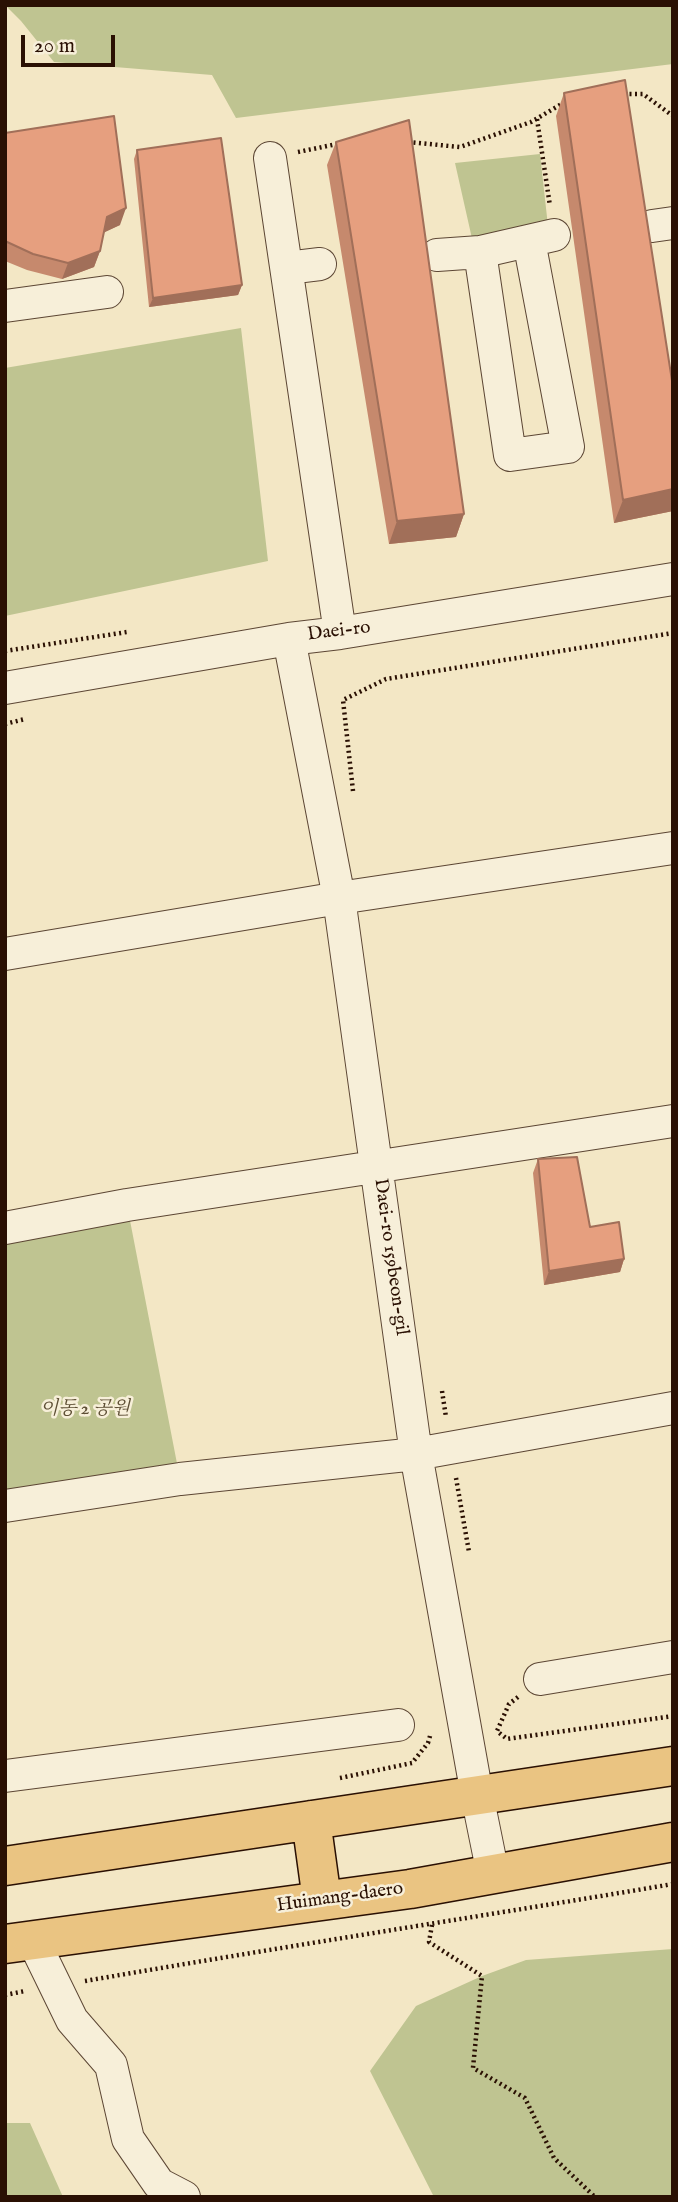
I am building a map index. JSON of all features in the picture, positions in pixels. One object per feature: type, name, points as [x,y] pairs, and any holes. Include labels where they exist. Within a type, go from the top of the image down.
[{"type":"main road","points":[[5,1866],[673,1766]]},
{"type":"main road","points":[[311,1820],[322,1900]]},
{"type":"main road","name":"Huimang-daero","points":[[19,1942],[410,1889],[673,1842]]},
{"type":"street","points":[[270,158],[340,633]]},
{"type":"street","points":[[437,255],[480,252],[541,238],[568,447],[510,455],[480,252]]},
{"type":"street","points":[[287,268],[320,264]]},
{"type":"street","points":[[5,306],[107,292]]},
{"type":"street","name":"Daei-ro","points":[[5,688],[289,639],[673,579]]},
{"type":"street","name":"Daei-ro 159beon-gil","points":[[289,639],[340,898],[416,1454],[477,1796],[494,1874]]},
{"type":"street","points":[[5,954],[340,898],[673,848]]},
{"type":"street","points":[[5,1228],[127,1205],[673,1121]]},
{"type":"street","points":[[5,1506],[180,1479],[416,1454],[673,1408]]},
{"type":"street","points":[[540,1679],[673,1657]]},
{"type":"street","points":[[5,1776],[398,1725]]},
{"type":"street","points":[[19,1942],[56,1986],[72,2020],[111,2065],[128,2139],[159,2183],[184,2197]]},
{"type":"path","points":[[617,94],[643,94],[673,116]]},
{"type":"path","points":[[405,142],[460,146],[537,119],[567,100]]},
{"type":"path","points":[[537,119],[541,238]]},
{"type":"path","points":[[270,158],[350,142]]},
{"type":"path","points":[[355,803],[343,700],[386,679],[673,633]]},
{"type":"path","points":[[540,1679],[509,1704],[497,1731],[507,1739],[673,1716]]},
{"type":"path","points":[[5,1995],[673,1884]]},
{"type":"path","points":[[432,1925],[429,1942],[482,1976],[473,2068],[525,2098],[554,2158],[595,2197]]},
{"type":"green space","points":[[5,5],[673,5],[673,64],[236,118],[212,75],[54,62]]},
{"type":"green space","points":[[540,154],[548,226],[473,243],[455,163]]},
{"type":"green space","points":[[241,328],[268,561],[5,616],[5,368]]},
{"type":"green space","name":"이동 2 공원","points":[[127,1205],[180,1479],[5,1506],[5,1228]]},
{"type":"green space","points":[[673,1949],[673,2197],[434,2197],[370,2071],[416,2006],[482,1976],[526,1960]]},
{"type":"green space","points":[[5,2123],[30,2123],[63,2197],[5,2197]]},
{"type":"building","points":[[625,80],[673,387],[673,489],[623,500],[564,93]]},
{"type":"building","points":[[114,116],[126,208],[107,217],[100,251],[68,263],[33,254],[5,241],[5,133]]},
{"type":"building","points":[[409,120],[464,514],[397,521],[336,142]]},
{"type":"building","points":[[221,138],[242,285],[153,298],[137,150]]},
{"type":"building","points":[[577,1157],[590,1227],[619,1222],[624,1259],[549,1271],[538,1159]]}]
